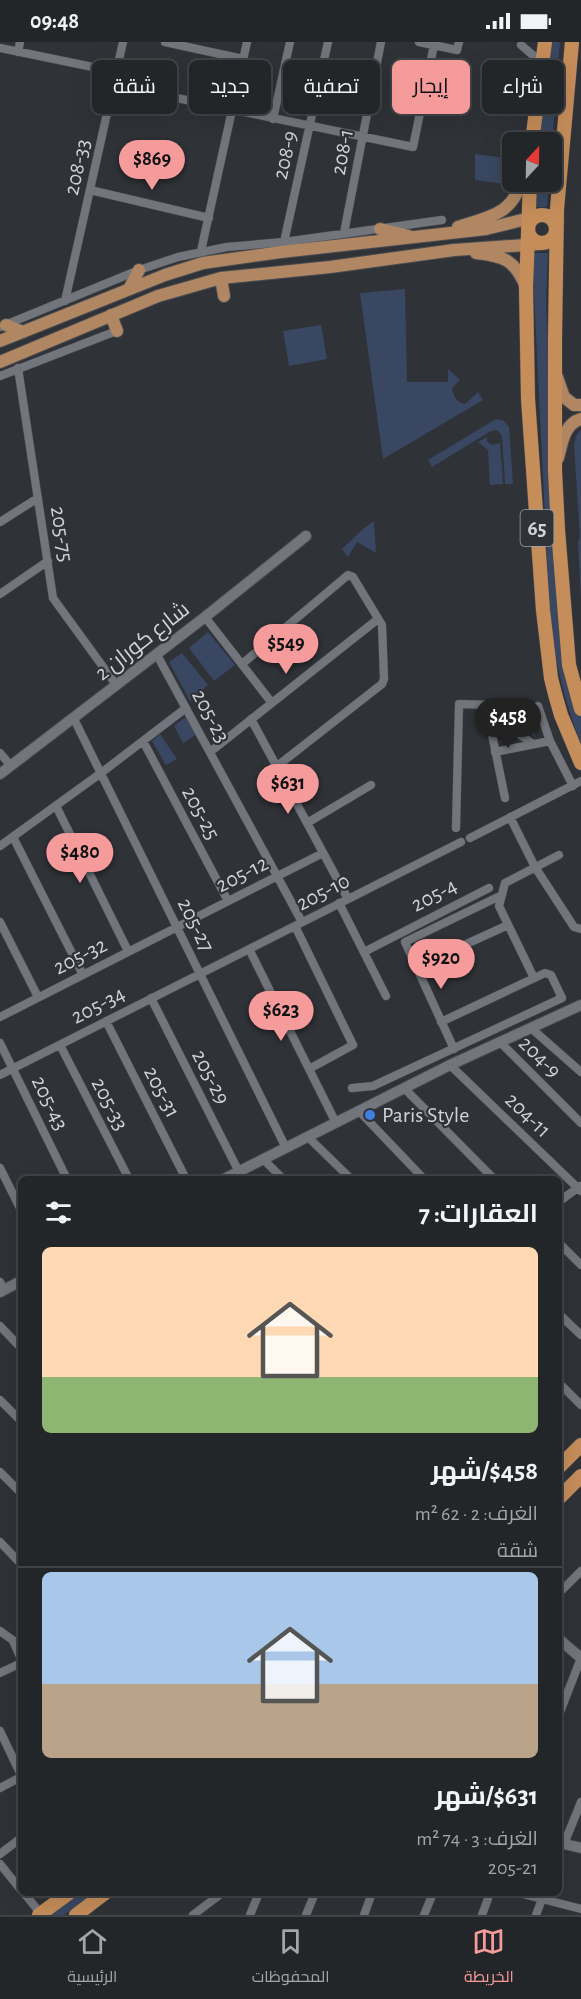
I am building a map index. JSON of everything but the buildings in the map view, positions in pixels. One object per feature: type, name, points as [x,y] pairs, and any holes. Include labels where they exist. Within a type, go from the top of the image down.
[{"type":"highway","points":[[542,60],[545,42]]},
{"type":"highway","name":"65","points":[[572,42],[556,231],[555,471],[569,665],[581,709]]},
{"type":"highway","name":"65","points":[[555,337],[559,317],[565,107]]},
{"type":"highway","points":[[533,132],[536,114]]},
{"type":"highway","name":"65","points":[[530,192],[531,231],[526,287],[528,399],[543,610],[551,678],[561,715],[581,763]]},
{"type":"highway","points":[[543,215],[551,218],[556,231],[549,242],[531,231],[543,215]]},
{"type":"highway","points":[[562,1461],[581,1445]]},
{"type":"highway","points":[[562,1495],[581,1476]]},
{"type":"highway","points":[[40,1915],[65,1896]]},
{"type":"highway","points":[[76,1915],[101,1896]]},
{"type":"main road","points":[[434,234],[489,217],[515,200],[518,192]]},
{"type":"main road","points":[[380,229],[413,238]]},
{"type":"main road","points":[[0,342],[129,289],[203,263],[288,247],[413,238],[486,229],[531,231]]},
{"type":"main road","points":[[0,362],[180,288],[221,278],[330,267],[454,250],[531,231]]},
{"type":"main road","points":[[288,247],[304,239]]},
{"type":"main road","points":[[454,250],[496,256],[507,260],[518,269],[526,287]]},
{"type":"main road","points":[[409,269],[411,256]]},
{"type":"main road","points":[[129,289],[139,270]]},
{"type":"main road","points":[[221,278],[224,296]]},
{"type":"main road","points":[[111,315],[119,330]]},
{"type":"main road","points":[[58,318],[65,334]]},
{"type":"main road","points":[[3,326],[23,332]]},
{"type":"main road","points":[[555,372],[564,397],[574,405],[581,405]]},
{"type":"main road","points":[[555,471],[568,429],[572,423],[581,419]]},
{"type":"street","points":[[18,52],[20,42]]},
{"type":"street","name":"208-33","points":[[119,60],[123,42]]},
{"type":"street","points":[[165,42],[243,59],[247,42]]},
{"type":"street","points":[[273,119],[290,42]]},
{"type":"street","name":"208-9","points":[[288,247],[328,42]]},
{"type":"street","name":"208-1","points":[[344,233],[381,42]]},
{"type":"street","points":[[419,42],[457,50],[459,42]]},
{"type":"street","points":[[250,114],[413,147],[430,44]]},
{"type":"street","points":[[521,45],[538,60]]},
{"type":"street","points":[[0,48],[92,67]]},
{"type":"street","name":"208-33","points":[[65,301],[108,114]]},
{"type":"street","points":[[201,251],[231,114]]},
{"type":"street","points":[[90,190],[209,218]]},
{"type":"street","points":[[304,239],[442,220]]},
{"type":"street","points":[[3,326],[178,256],[227,247],[288,247]]},
{"type":"street","points":[[0,376],[119,330]]},
{"type":"street","name":"205-75","points":[[18,368],[54,598],[117,686]]},
{"type":"street","points":[[0,522],[38,498]]},
{"type":"street","name":"شارع كوران 2","points":[[0,774],[157,655],[306,536]]},
{"type":"street","points":[[0,594],[48,561]]},
{"type":"street","points":[[242,664],[347,575],[353,577],[382,625],[384,679],[382,684],[276,767]]},
{"type":"street","points":[[205,617],[272,703]]},
{"type":"street","points":[[210,752],[378,619]]},
{"type":"street","name":"205-23","points":[[157,655],[277,876],[353,1045],[309,1069]]},
{"type":"street","points":[[456,828],[459,704],[487,708],[535,706],[573,786]]},
{"type":"street","points":[[0,846],[101,774],[186,708]]},
{"type":"street","points":[[487,708],[533,744]]},
{"type":"street","points":[[487,708],[505,798]]},
{"type":"street","name":"205-27","points":[[74,718],[286,1148]]},
{"type":"street","points":[[251,719],[348,899]]},
{"type":"street","name":"205-25","points":[[143,741],[228,901]]},
{"type":"street","points":[[495,752],[550,741]]},
{"type":"street","points":[[0,753],[11,766]]},
{"type":"street","points":[[470,838],[581,782]]},
{"type":"street","points":[[308,823],[371,785]]},
{"type":"street","points":[[56,806],[128,951]]},
{"type":"street","points":[[510,817],[535,867],[574,927],[581,929]]},
{"type":"street","points":[[13,837],[83,975]]},
{"type":"street","name":"205-10","points":[[200,974],[461,842]]},
{"type":"street","name":"205-12","points":[[177,926],[323,853]]},
{"type":"street","points":[[534,978],[499,906],[505,883],[559,855]]},
{"type":"street","name":"205-4","points":[[364,952],[489,888]]},
{"type":"street","points":[[454,1049],[405,942],[502,895]]},
{"type":"street","points":[[339,903],[386,996]]},
{"type":"street","points":[[0,922],[38,998]]},
{"type":"street","points":[[417,967],[508,925]]},
{"type":"street","name":"205-32","points":[[0,1017],[177,926]]},
{"type":"street","points":[[249,949],[336,1123]]},
{"type":"street","points":[[352,1088],[373,1086],[562,998],[551,975],[545,973],[441,1022]]},
{"type":"street","name":"205-34","points":[[0,1075],[200,974]]},
{"type":"street","name":"205-29","points":[[152,998],[239,1172]]},
{"type":"street","points":[[230,1176],[450,1065],[581,1005]]},
{"type":"street","name":"205-31","points":[[106,1021],[184,1176]]},
{"type":"street","points":[[531,1028],[581,1072]]},
{"type":"street","name":"204-9","points":[[500,1042],[581,1123]]},
{"type":"street","name":"205-43","points":[[0,1043],[66,1176]]},
{"type":"street","name":"205-33","points":[[60,1045],[127,1176]]},
{"type":"street","name":"204-11","points":[[450,1065],[580,1188]]},
{"type":"street","points":[[404,1088],[491,1176]]},
{"type":"street","points":[[359,1111],[421,1176]]},
{"type":"street","points":[[308,1137],[348,1176]]},
{"type":"street","points":[[263,1159],[280,1176]]},
{"type":"street","points":[[0,1167],[18,1204]]},
{"type":"street","points":[[562,1200],[580,1188]]},
{"type":"street","points":[[562,1246],[581,1265]]},
{"type":"street","points":[[1,1288],[18,1282]]},
{"type":"street","points":[[562,1317],[581,1335]]},
{"type":"street","points":[[0,1326],[18,1344]]},
{"type":"street","points":[[562,1386],[581,1405]]},
{"type":"street","points":[[0,1400],[18,1418]]},
{"type":"street","points":[[0,1472],[18,1490]]},
{"type":"street","points":[[0,1542],[18,1561]]},
{"type":"street","points":[[562,1590],[581,1571]]},
{"type":"street","points":[[0,1630],[18,1644]]},
{"type":"street","points":[[12,1639],[18,1654]]},
{"type":"street","points":[[562,1642],[581,1658],[562,1707]]},
{"type":"street","points":[[0,1673],[18,1663]]},
{"type":"street","points":[[0,1731],[18,1770]]},
{"type":"street","points":[[0,1788],[18,1778]]},
{"type":"street","points":[[581,1802],[562,1843],[581,1848]]},
{"type":"street","points":[[0,1854],[18,1840]]},
{"type":"street","points":[[0,1864],[18,1886]]},
{"type":"street","points":[[26,1896],[40,1915]]},
{"type":"street","points":[[193,1915],[218,1896]]},
{"type":"street","points":[[250,1915],[258,1896]]},
{"type":"street","points":[[306,1915],[314,1896]]},
{"type":"street","points":[[364,1915],[371,1896]]},
{"type":"street","points":[[424,1915],[432,1896]]},
{"type":"street","points":[[482,1915],[489,1896]]},
{"type":"street","points":[[531,1896],[581,1909]]},
{"type":"street","points":[[536,1915],[543,1899]]},
{"type":"shaded area","points":[[551,42],[560,42],[559,60],[549,60]]},
{"type":"shaded area","points":[[542,114],[554,114],[553,132],[540,132]]},
{"type":"shaded area","points":[[475,154],[502,158],[502,184],[475,180]]},
{"type":"shaded area","points":[[534,192],[548,192],[547,207],[532,207]]},
{"type":"shaded area","points":[[532,253],[548,253],[546,297],[550,452],[577,706],[581,716],[581,743],[561,682],[550,619]]},
{"type":"shaded area","points":[[405,289],[407,382],[448,382],[448,369],[460,380],[452,388],[458,400],[465,404],[478,392],[483,400],[383,459],[360,293]]},
{"type":"shaded area","points":[[321,325],[327,359],[289,366],[283,331]]},
{"type":"shaded area","points":[[496,419],[504,421],[509,427],[513,484],[505,484],[502,436],[497,430],[491,431],[432,467],[428,460]]},
{"type":"shaded area","points":[[581,429],[581,599],[574,445]]},
{"type":"shaded area","points":[[487,437],[491,445],[500,443],[503,484],[490,485],[488,450],[478,442]]},
{"type":"shaded area","points":[[374,521],[376,553],[357,542],[348,557],[342,549]]},
{"type":"shaded area","points":[[208,632],[235,665],[214,681],[189,648]]},
{"type":"shaded area","points":[[182,653],[208,685],[190,701],[169,662]]},
{"type":"shaded area","points":[[513,712],[529,712],[536,738],[513,722]]},
{"type":"shaded area","points":[[187,716],[197,734],[183,743],[174,726]]},
{"type":"shaded area","points":[[160,734],[177,759],[166,765],[152,741]]},
{"type":"shaded area","points":[[77,1896],[90,1896],[64,1915],[51,1915]]},
{"type":"place","name":"Paris Style","points":[[370,1115]]}]
